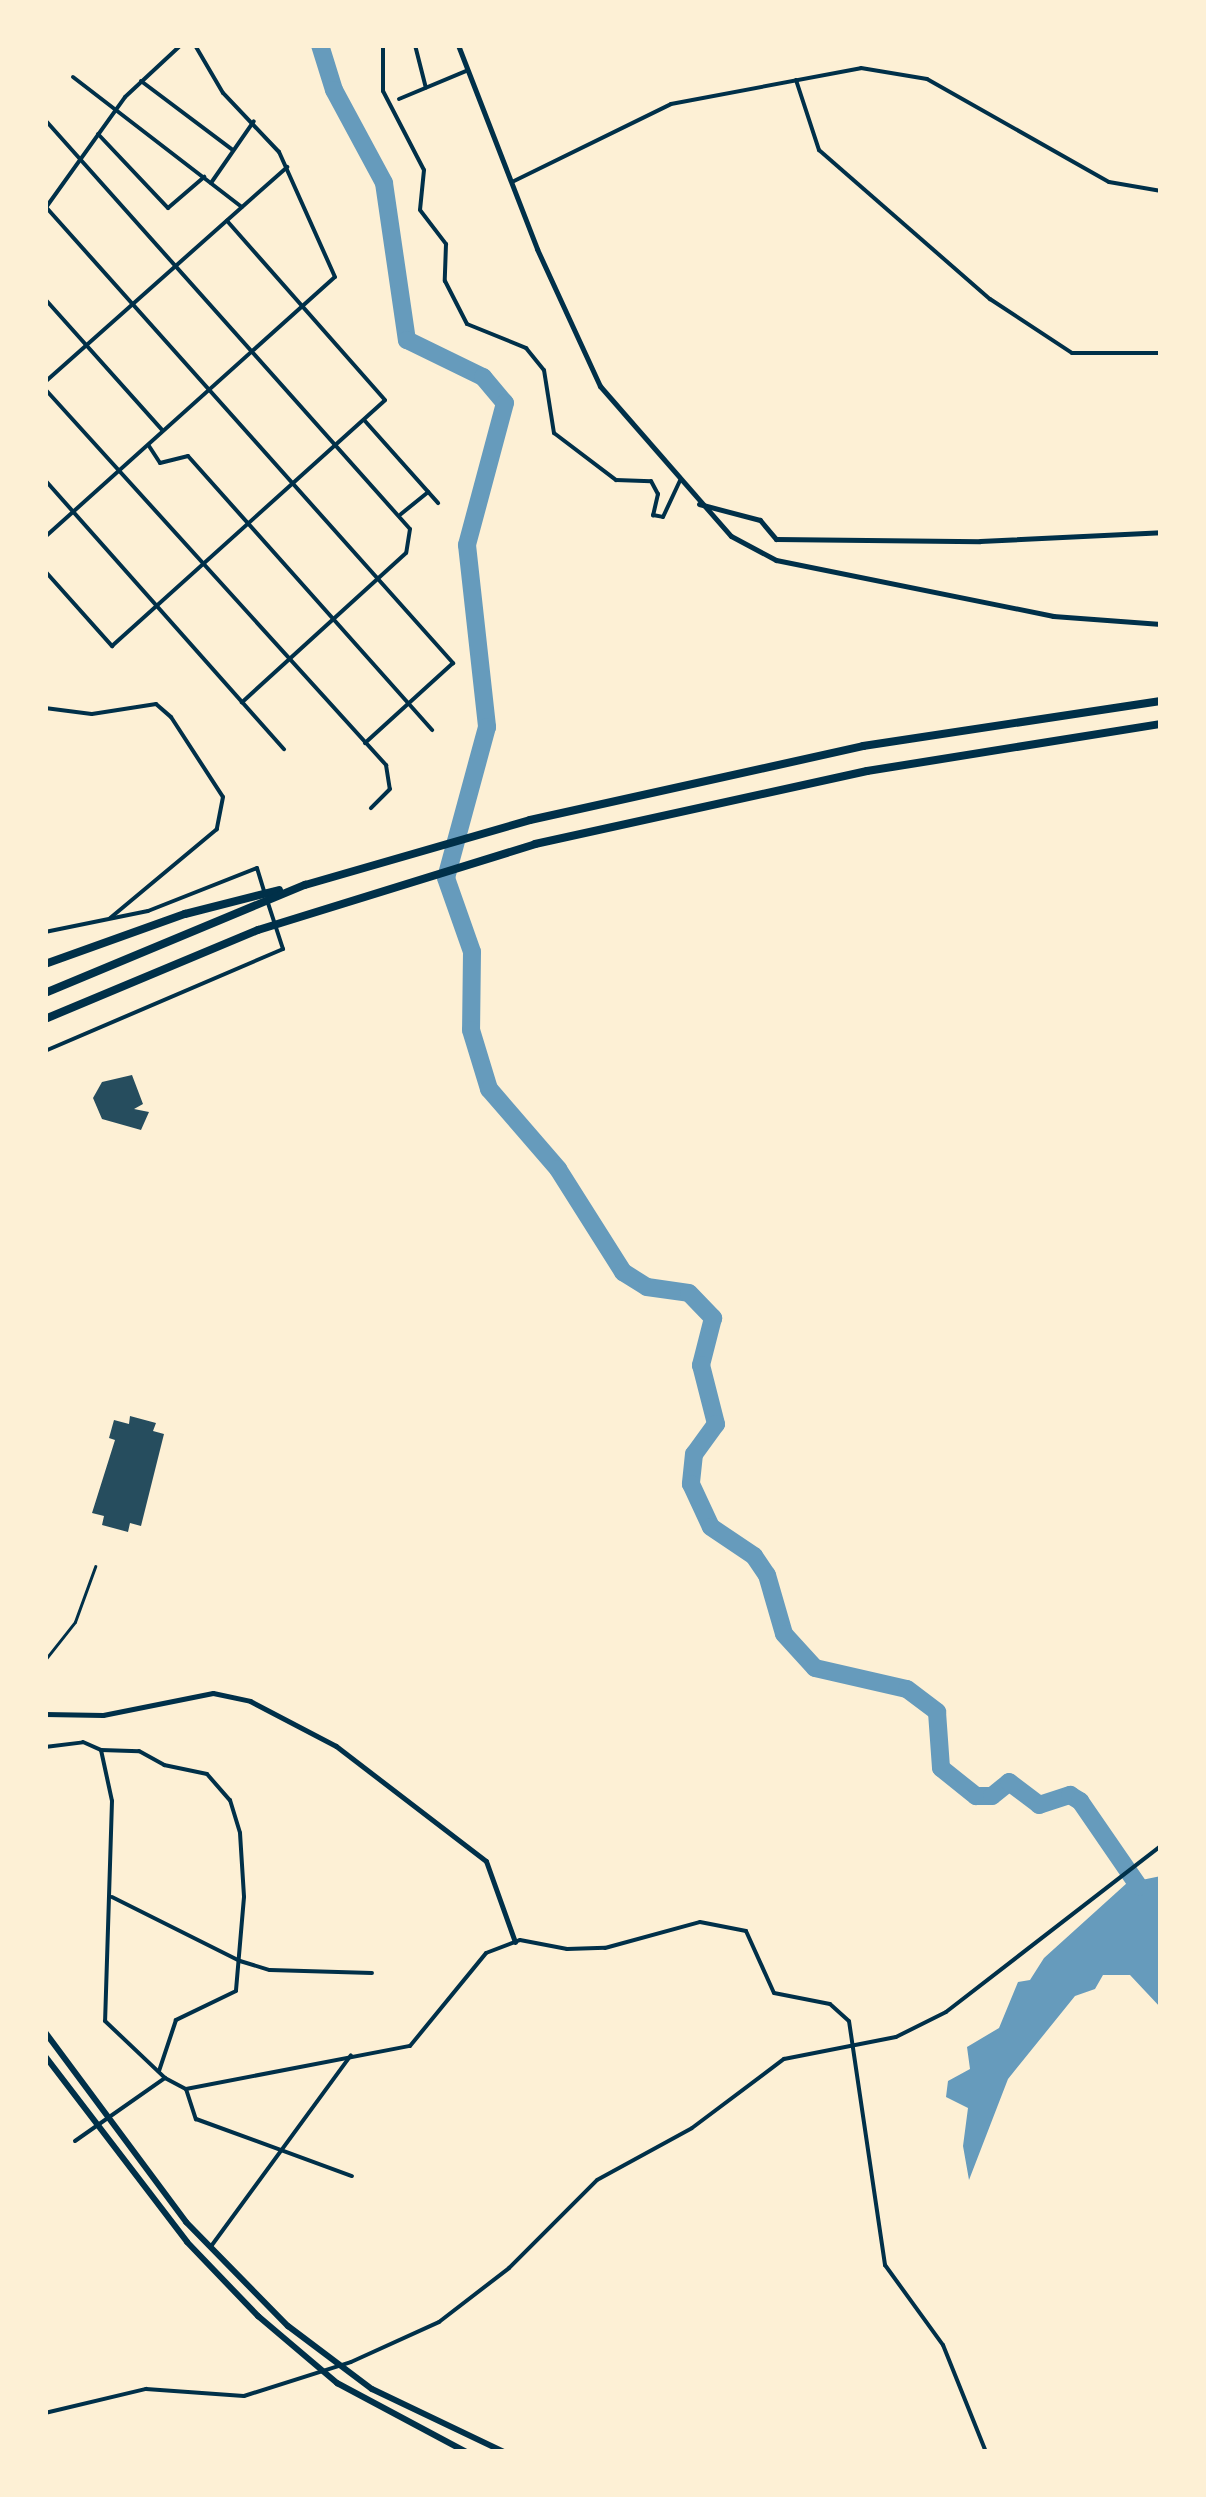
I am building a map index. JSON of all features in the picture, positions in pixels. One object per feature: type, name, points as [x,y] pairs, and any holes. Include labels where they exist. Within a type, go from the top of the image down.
[{"type":"highway","points":[[47,964],[185,914],[305,885],[610,800],[863,746],[1161,701]]},
{"type":"highway","points":[[45,1019],[169,964],[347,900],[613,824],[867,771],[1161,724]]},
{"type":"highway","points":[[45,993],[305,885]]},
{"type":"main road","points":[[45,2032],[210,2249],[266,2305],[341,2370],[468,2439],[504,2452]]},
{"type":"main road","points":[[45,2056],[187,2242],[258,2316],[337,2383],[464,2451]]},
{"type":"street","points":[[45,537],[335,277],[287,167],[254,120],[223,92],[195,45]]},
{"type":"street","points":[[383,45],[383,90],[424,170],[420,210],[446,244],[446,281],[468,324],[526,348],[544,370],[554,433],[616,480],[651,481],[658,494],[653,515],[663,517],[680,481]]},
{"type":"street","points":[[415,45],[426,88]]},
{"type":"street","points":[[458,45],[510,184],[600,386],[696,503],[732,536],[776,560],[1053,616],[1161,624]]},
{"type":"street","points":[[177,46],[140,80],[45,207],[454,664],[366,742]]},
{"type":"street","points":[[510,184],[671,104],[861,68],[927,79],[1109,182],[1161,191]]},
{"type":"street","points":[[399,99],[466,71]]},
{"type":"street","points":[[73,76],[242,207]]},
{"type":"street","points":[[140,80],[234,150]]},
{"type":"street","points":[[796,80],[819,150],[990,299],[1072,353],[1161,353]]},
{"type":"street","points":[[211,183],[254,120]]},
{"type":"street","points":[[48,122],[79,161],[338,442],[410,529],[406,553],[242,702]]},
{"type":"street","points":[[98,134],[168,208],[204,178]]},
{"type":"street","points":[[287,167],[45,386],[366,742],[392,779],[371,808]]},
{"type":"street","points":[[45,571],[112,646],[385,400],[227,220]]},
{"type":"street","points":[[45,299],[163,431]]},
{"type":"street","points":[[363,420],[438,504]]},
{"type":"street","points":[[148,444],[160,463],[188,456],[432,730]]},
{"type":"street","points":[[45,480],[284,749]]},
{"type":"street","points":[[401,514],[428,492]]},
{"type":"street","points":[[696,503],[760,520],[776,539],[980,541],[1161,532]]},
{"type":"street","points":[[45,708],[92,714],[156,704],[171,717],[223,797],[217,830],[106,921]]},
{"type":"street","points":[[45,932],[106,921],[257,868],[284,949],[45,1052]]},
{"type":"street","points":[[45,1660],[92,1592],[95,1567]]},
{"type":"street","points":[[45,1714],[103,1715],[213,1693],[250,1702],[336,1746],[486,1861],[515,1942]]},
{"type":"street","points":[[45,1748],[83,1742],[101,1750],[139,1751],[164,1765],[207,1774],[224,1789],[240,1832],[240,1961],[236,1991],[176,2020],[158,2071]]},
{"type":"street","points":[[101,1750],[112,1802],[112,1897],[105,2021],[163,2080],[186,2089],[410,2046],[486,1953],[515,1942],[604,1948],[700,1922],[740,1928],[774,1993],[840,2010],[854,2046],[885,2265],[944,2345],[986,2452]]},
{"type":"street","points":[[45,2414],[146,2390],[244,2396],[400,2341],[464,2305],[597,2180],[692,2128],[784,2059],[896,2037],[946,2012],[1117,1874],[1161,1846]]},
{"type":"street","points":[[112,1897],[240,1961],[270,1970],[372,1973]]},
{"type":"street","points":[[210,2249],[351,2056]]},
{"type":"street","points":[[75,2142],[163,2080]]},
{"type":"street","points":[[186,2089],[196,2119],[352,2176]]},
{"type":"water","points":[[1161,1876],[1161,2008],[1130,1975],[1103,1975],[1095,1989],[1075,1996],[1008,2079],[969,2180],[963,2146],[968,2108],[946,2097],[948,2081],[970,2069],[967,2047],[999,2028],[1018,1982],[1030,1980],[1044,1958],[1127,1883]]},
{"type":"building","points":[[132,1075],[143,1104],[134,1109],[149,1112],[141,1130],[102,1119],[93,1098],[102,1082]]},
{"type":"building","points":[[130,1416],[156,1423],[153,1431],[164,1434],[141,1526],[130,1523],[128,1532],[102,1525],[104,1516],[92,1513],[115,1440],[109,1438],[114,1420],[129,1424]]},
{"type":"waterway","points":[[320,45],[334,90],[384,183],[407,340],[483,377],[505,403],[467,545],[487,727],[446,878],[472,952],[471,1030],[489,1089],[558,1169],[623,1272],[647,1287],[689,1293],[713,1318],[701,1365],[716,1424],[694,1454],[691,1484],[711,1527],[754,1556],[767,1575],[784,1634],[815,1668],[907,1689],[937,1712],[941,1768],[976,1796],[992,1796],[1009,1782],[1039,1805],[1070,1795],[1080,1801],[1139,1887]]}]
